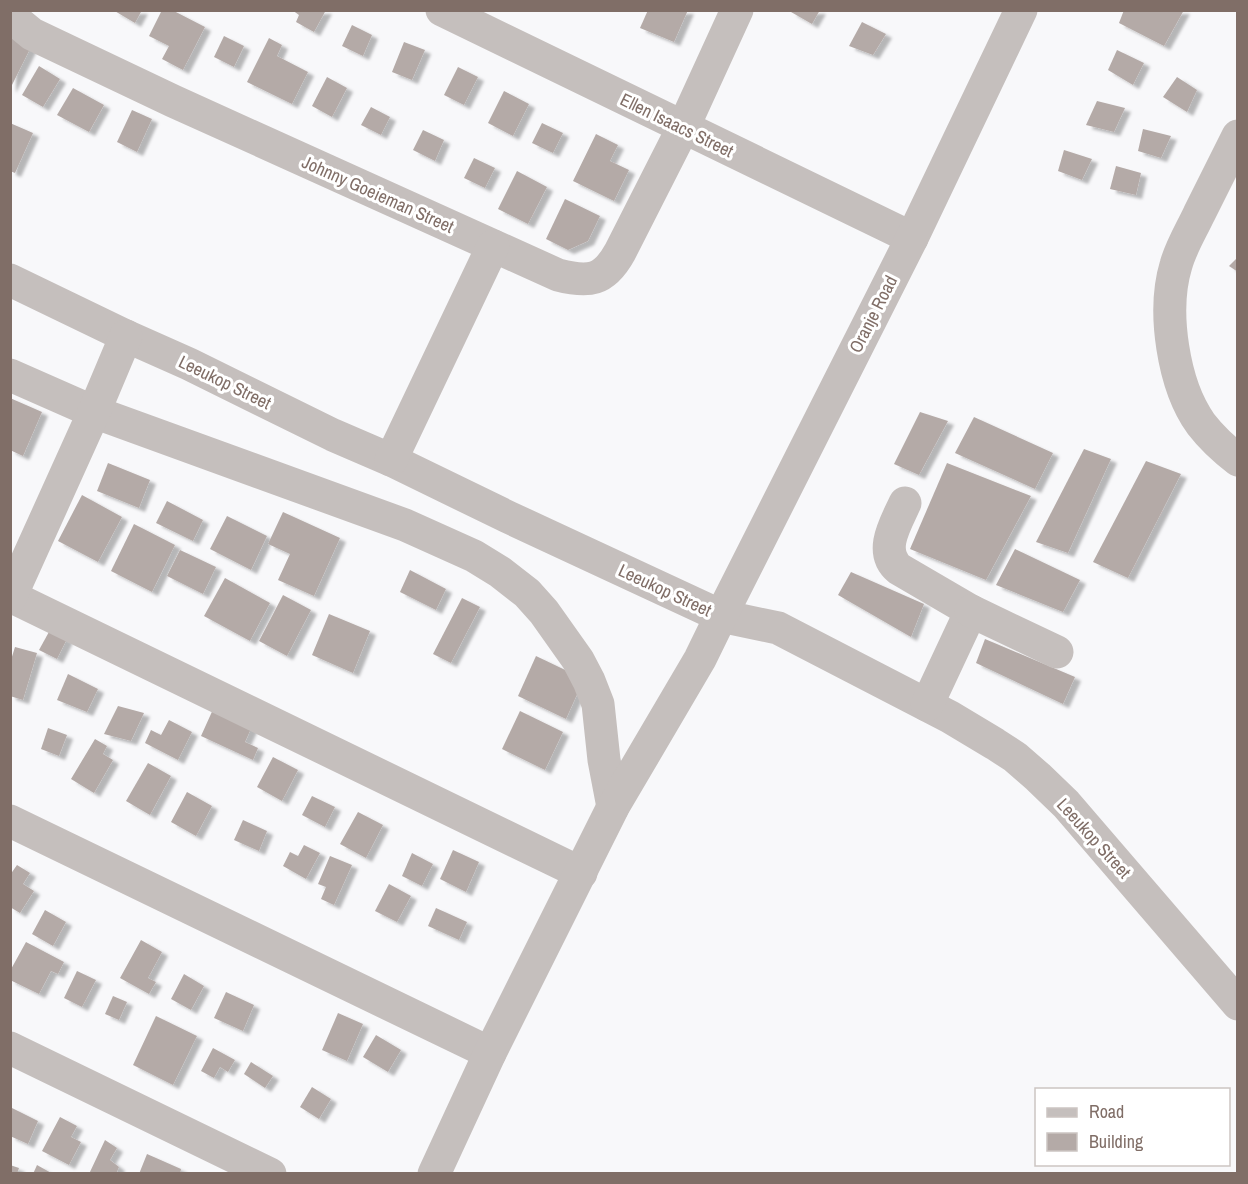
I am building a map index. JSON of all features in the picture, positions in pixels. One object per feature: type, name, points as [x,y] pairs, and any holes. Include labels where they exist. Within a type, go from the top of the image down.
[{"type":"street","name":"Ellen Isaacs Street","points":[[442,10],[912,238]]},
{"type":"street","name":"Johnny Goeieman Street","points":[[10,15],[32,34],[62,49],[558,275],[587,279],[609,270],[620,252],[683,128],[737,10]]},
{"type":"street","name":"Oranje Road","points":[[434,1173],[490,1053],[613,807],[700,659],[912,238],[1021,10]]},
{"type":"street","points":[[1234,151],[1189,234],[1176,265],[1171,291],[1170,314],[1173,354],[1192,410],[1202,425],[1238,460]]},
{"type":"street","points":[[391,460],[493,246]]},
{"type":"street","name":"Leeukop Street","points":[[10,280],[333,435],[391,460],[721,616],[778,628],[950,717],[1015,757],[1066,804],[1238,1004]]},
{"type":"street","points":[[126,336],[11,597],[581,873]]},
{"type":"street","points":[[10,375],[94,412],[405,525],[474,556],[500,572],[527,593],[544,612],[578,660],[589,681],[598,704],[604,760],[613,807]]},
{"type":"street","points":[[905,503],[891,537],[889,550],[892,561],[899,569],[971,611],[1058,652]]},
{"type":"street","points":[[927,705],[971,611]]},
{"type":"street","points":[[10,821],[490,1053]]},
{"type":"street","points":[[10,1048],[270,1173]]},
{"type":"building","points":[[113,10],[142,10],[135,23]]},
{"type":"building","points":[[162,10],[172,10],[205,27],[183,70],[162,59],[169,46],[149,36]]},
{"type":"building","points":[[292,10],[326,10],[314,32],[296,22],[299,15]]},
{"type":"building","points":[[648,10],[688,10],[674,42],[640,28]]},
{"type":"building","points":[[792,10],[820,10],[812,24],[791,12]]},
{"type":"building","points":[[1124,10],[1184,10],[1164,46],[1119,23]]},
{"type":"building","points":[[862,22],[886,34],[873,55],[849,46]]},
{"type":"building","points":[[352,25],[372,35],[363,56],[342,46]]},
{"type":"building","points":[[10,30],[34,41],[10,89]]},
{"type":"building","points":[[224,36],[244,46],[234,67],[214,57]]},
{"type":"building","points":[[269,38],[282,45],[277,56],[308,72],[292,104],[247,82]]},
{"type":"building","points":[[404,42],[425,50],[412,80],[392,72]]},
{"type":"building","points":[[1117,50],[1144,63],[1133,85],[1108,70]]},
{"type":"building","points":[[39,66],[60,79],[43,107],[22,95]]},
{"type":"building","points":[[458,67],[478,77],[464,105],[444,95]]},
{"type":"building","points":[[327,77],[347,88],[332,117],[312,106]]},
{"type":"building","points":[[1177,77],[1197,90],[1187,112],[1163,97]]},
{"type":"building","points":[[73,88],[104,105],[89,132],[57,115]]},
{"type":"building","points":[[504,91],[529,104],[513,136],[488,123]]},
{"type":"building","points":[[1097,101],[1125,108],[1114,132],[1086,125]]},
{"type":"building","points":[[371,107],[390,117],[381,135],[361,125]]},
{"type":"building","points":[[132,110],[152,119],[137,152],[117,142]]},
{"type":"building","points":[[10,123],[33,133],[15,173],[10,171]]},
{"type":"building","points":[[542,123],[563,133],[553,153],[532,143]]},
{"type":"building","points":[[1143,129],[1171,136],[1161,158],[1138,151]]},
{"type":"building","points":[[423,130],[444,140],[435,161],[413,150]]},
{"type":"building","points":[[596,134],[618,145],[610,161],[629,170],[614,201],[573,181]]},
{"type":"building","points":[[1064,150],[1092,159],[1082,180],[1058,171]]},
{"type":"building","points":[[474,158],[495,168],[485,188],[464,178]]},
{"type":"building","points":[[1116,166],[1141,173],[1136,195],[1110,189]]},
{"type":"building","points":[[517,171],[547,187],[528,224],[498,209]]},
{"type":"building","points":[[565,199],[600,216],[588,241],[568,250],[546,239]]},
{"type":"building","points":[[1238,257],[1238,272],[1229,266]]},
{"type":"building","points":[[10,398],[42,412],[23,456],[10,450]]},
{"type":"building","points":[[920,412],[948,421],[919,475],[894,464]]},
{"type":"building","points":[[974,417],[1053,453],[1035,489],[955,453]]},
{"type":"building","points":[[1084,449],[1111,459],[1068,553],[1036,542]]},
{"type":"building","points":[[1146,461],[1181,474],[1128,578],[1093,562]]},
{"type":"building","points":[[108,463],[150,480],[139,508],[97,491]]},
{"type":"building","points":[[947,463],[1031,496],[986,580],[910,549]]},
{"type":"building","points":[[82,495],[122,517],[98,562],[58,541]]},
{"type":"building","points":[[167,501],[203,520],[193,541],[156,523]]},
{"type":"building","points":[[283,512],[340,538],[314,596],[278,580],[290,554],[268,544]]},
{"type":"building","points":[[227,516],[267,536],[251,570],[210,549]]},
{"type":"building","points":[[134,524],[175,545],[152,592],[111,571]]},
{"type":"building","points":[[1015,549],[1080,580],[1063,612],[996,585]]},
{"type":"building","points":[[180,550],[216,567],[203,594],[167,576]]},
{"type":"building","points":[[410,570],[446,589],[436,610],[400,592]]},
{"type":"building","points":[[851,572],[924,604],[911,637],[838,595]]},
{"type":"building","points":[[225,578],[270,603],[250,641],[204,616]]},
{"type":"building","points":[[283,595],[311,610],[287,656],[259,641]]},
{"type":"building","points":[[462,598],[480,607],[451,663],[433,654]]},
{"type":"building","points":[[329,614],[370,631],[353,673],[312,655]]},
{"type":"building","points":[[50,630],[67,639],[57,659],[39,650]]},
{"type":"building","points":[[985,639],[1075,677],[1063,704],[976,663]]},
{"type":"building","points":[[15,647],[37,653],[23,700],[10,696],[10,663]]},
{"type":"building","points":[[536,656],[584,679],[566,719],[518,696]]},
{"type":"building","points":[[68,674],[98,689],[87,712],[57,700]]},
{"type":"building","points":[[215,705],[254,722],[245,742],[258,748],[253,760],[201,736]]},
{"type":"building","points":[[118,706],[144,713],[131,741],[104,734]]},
{"type":"building","points":[[520,711],[563,732],[545,770],[502,749]]},
{"type":"building","points":[[169,720],[192,732],[178,760],[145,743],[151,730],[161,735]]},
{"type":"building","points":[[48,728],[67,735],[59,756],[41,749]]},
{"type":"building","points":[[95,739],[107,746],[103,754],[113,760],[94,793],[71,779]]},
{"type":"building","points":[[273,757],[298,770],[282,801],[257,787]]},
{"type":"building","points":[[148,763],[171,776],[150,815],[126,801]]},
{"type":"building","points":[[187,792],[212,806],[196,836],[171,822]]},
{"type":"building","points":[[312,796],[335,807],[325,827],[302,815]]},
{"type":"building","points":[[358,812],[383,825],[366,858],[340,844]]},
{"type":"building","points":[[243,820],[267,831],[259,851],[234,840]]},
{"type":"building","points":[[304,845],[320,853],[306,879],[283,866],[290,852],[298,856]]},
{"type":"building","points":[[453,850],[479,862],[466,892],[440,879]]},
{"type":"building","points":[[412,853],[433,864],[422,886],[402,876]]},
{"type":"building","points":[[330,856],[352,865],[334,905],[321,899],[326,887],[318,884]]},
{"type":"building","points":[[17,865],[30,873],[23,884],[34,891],[20,913],[10,907],[10,875]]},
{"type":"building","points":[[389,884],[411,896],[397,922],[375,911]]},
{"type":"building","points":[[436,908],[467,922],[459,940],[428,926]]},
{"type":"building","points":[[45,910],[66,922],[53,946],[32,934]]},
{"type":"building","points":[[141,940],[162,952],[148,978],[156,982],[149,994],[120,978]]},
{"type":"building","points":[[26,942],[64,962],[58,974],[51,971],[39,994],[10,980],[10,971]]},
{"type":"building","points":[[77,971],[96,980],[82,1007],[64,998]]},
{"type":"building","points":[[184,974],[204,986],[191,1010],[171,999]]},
{"type":"building","points":[[226,992],[254,1005],[243,1031],[214,1018]]},
{"type":"building","points":[[113,996],[127,1002],[119,1020],[105,1014]]},
{"type":"building","points":[[338,1013],[363,1024],[347,1061],[322,1050]]},
{"type":"building","points":[[156,1016],[197,1036],[173,1085],[133,1065]]},
{"type":"building","points":[[376,1035],[401,1050],[388,1072],[363,1057]]},
{"type":"building","points":[[213,1048],[235,1060],[228,1072],[220,1067],[214,1078],[201,1071]]},
{"type":"building","points":[[251,1062],[273,1076],[265,1088],[244,1074]]},
{"type":"building","points":[[312,1087],[331,1099],[319,1119],[300,1107]]},
{"type":"building","points":[[12,1108],[38,1121],[28,1144],[10,1136]]},
{"type":"building","points":[[60,1117],[77,1126],[71,1137],[81,1142],[69,1165],[42,1151]]},
{"type":"building","points":[[105,1140],[117,1148],[110,1160],[119,1167],[116,1174],[89,1174]]},
{"type":"building","points":[[147,1154],[181,1169],[180,1174],[139,1174]]},
{"type":"building","points":[[10,1165],[19,1168],[17,1174],[10,1174]]},
{"type":"building","points":[[37,1165],[53,1174],[33,1174]]}]
